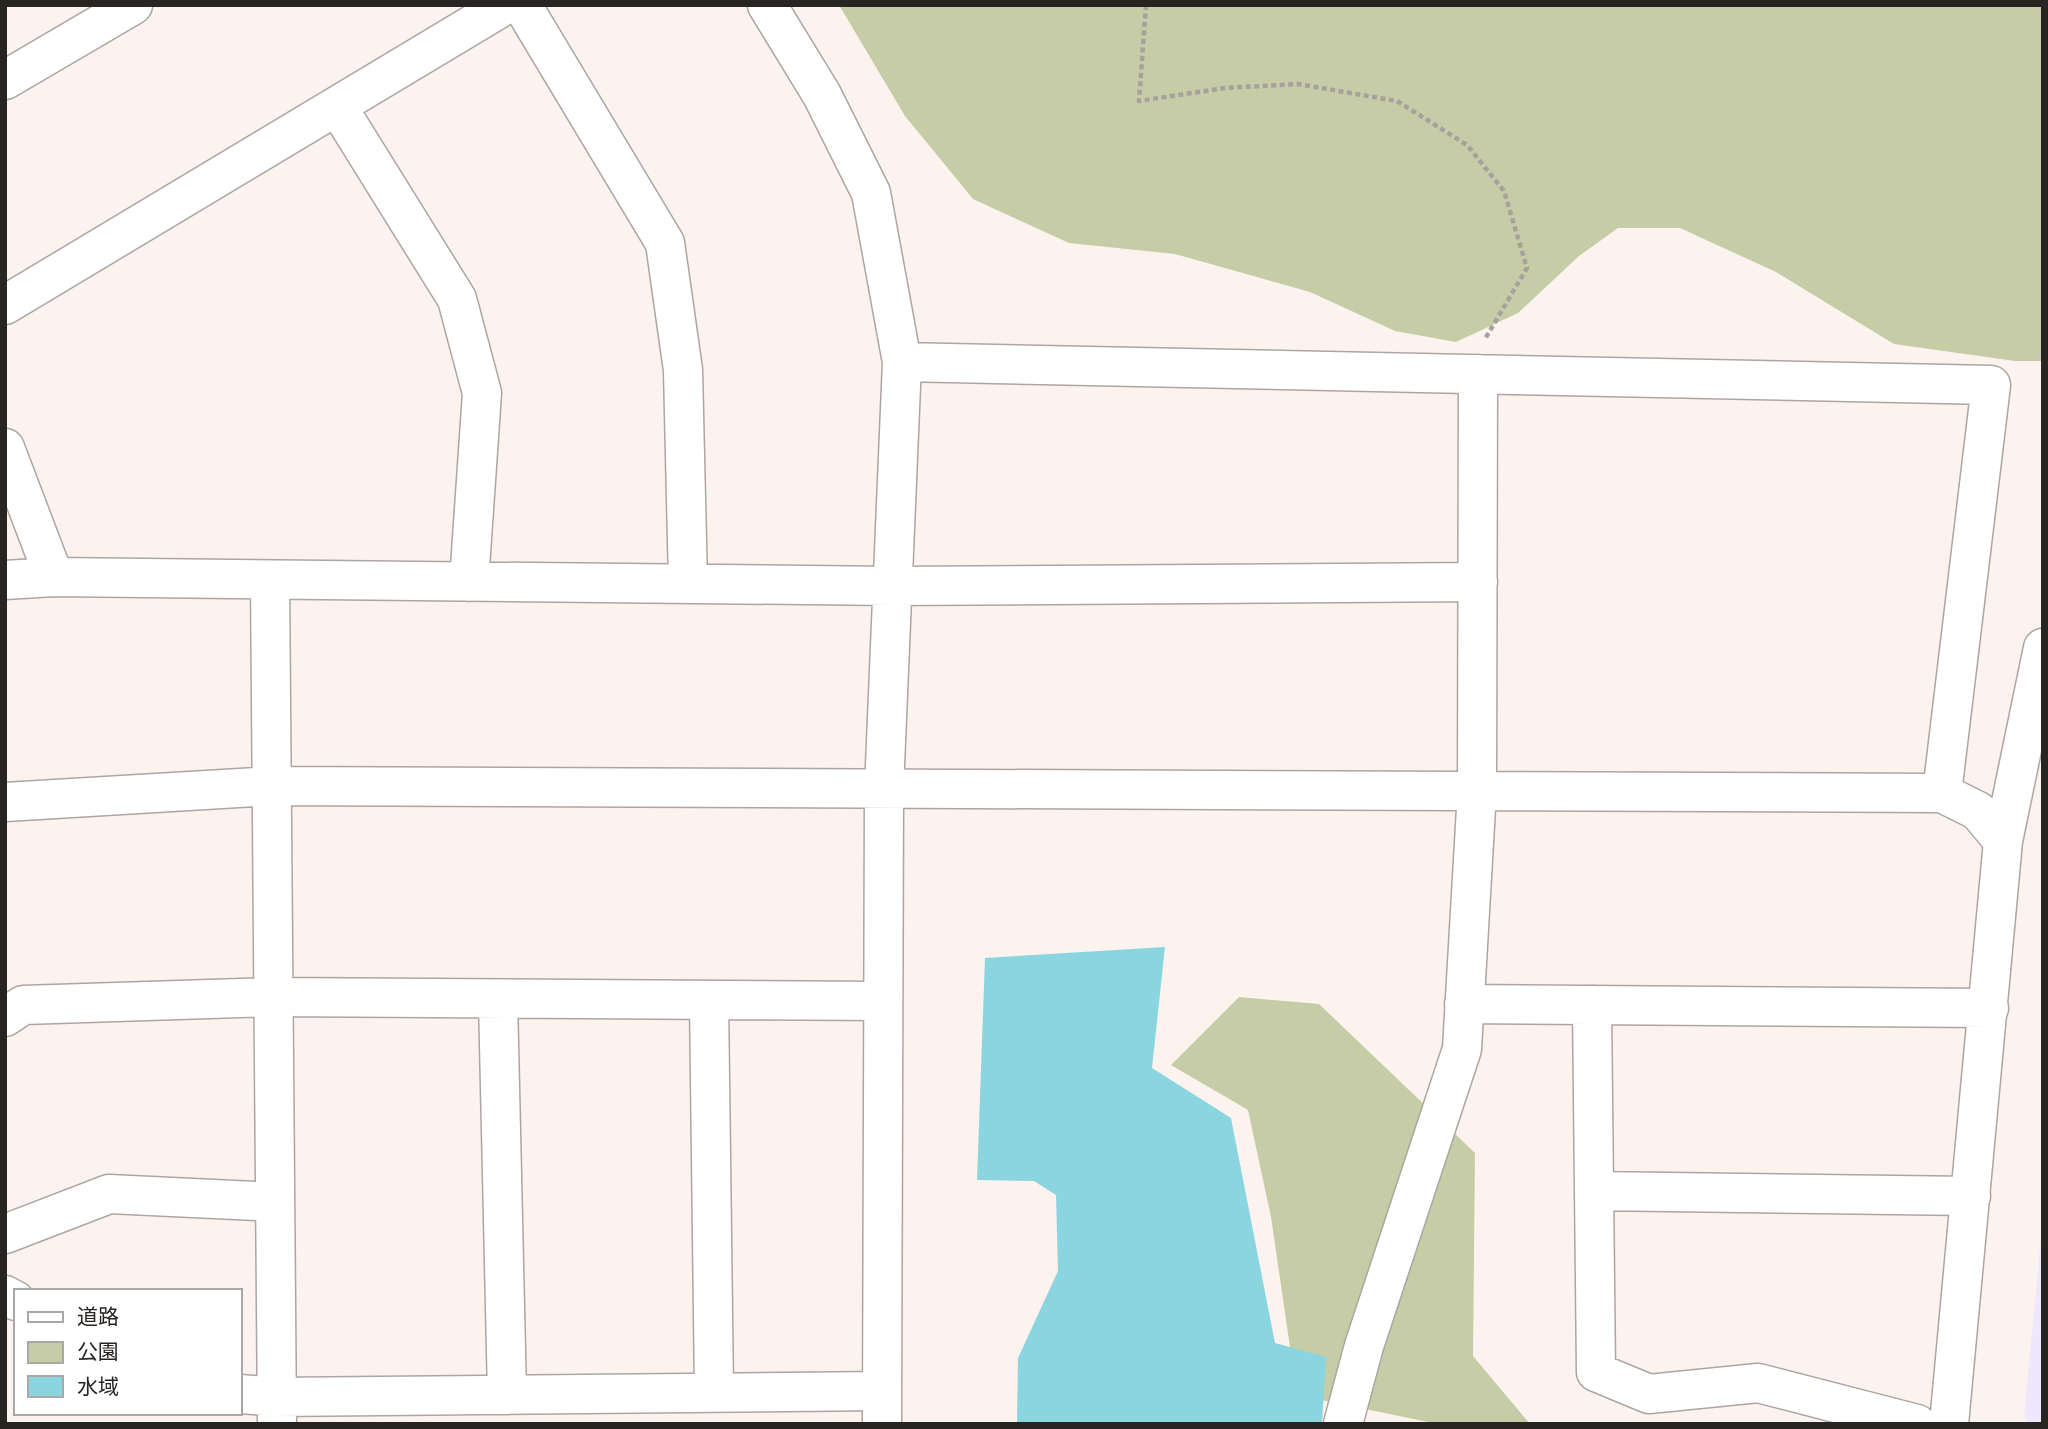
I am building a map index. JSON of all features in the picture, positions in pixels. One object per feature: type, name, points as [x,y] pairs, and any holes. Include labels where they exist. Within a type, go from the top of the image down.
[{"type":"street","points":[[5,80],[132,5]]},
{"type":"street","points":[[5,304],[505,5]]},
{"type":"street","points":[[522,5],[665,243],[684,370],[688,584]]},
{"type":"street","points":[[270,580],[275,1202],[265,1405],[507,1395],[714,1392],[882,1407],[884,789],[902,362],[871,193],[822,95],[767,5]]},
{"type":"street","points":[[337,106],[457,299],[482,393],[470,582]]},
{"type":"street","points":[[902,362],[1991,385],[1942,793]]},
{"type":"street","points":[[1343,1424],[1364,1346],[1462,1049],[1477,791],[1478,374]]},
{"type":"street","points":[[5,448],[54,577]]},
{"type":"street","points":[[5,580],[54,577],[892,586],[1478,582]]},
{"type":"street","points":[[1950,1424],[2003,841],[2043,648]]},
{"type":"street","points":[[5,802],[272,786],[1942,793],[1978,811],[2003,841]]},
{"type":"street","points":[[5,1017],[23,1006],[274,997],[883,1001]]},
{"type":"street","points":[[498,999],[507,1395]]},
{"type":"street","points":[[709,1000],[714,1392]]},
{"type":"street","points":[[1465,1004],[1989,1008]]},
{"type":"street","points":[[1592,1005],[1596,1372],[1649,1394],[1758,1383],[1917,1424]]},
{"type":"street","points":[[1594,1191],[1971,1196]]},
{"type":"street","points":[[5,1234],[109,1194],[275,1202]]},
{"type":"path","points":[[1146,5],[1139,101],[1225,88],[1298,84],[1397,101],[1467,145],[1503,191],[1527,268],[1484,340],[1478,374]]},
{"type":"shaded area","points":[[2043,1216],[2043,1424],[2028,1424],[2024,1416]]},
{"type":"green space","points":[[839,5],[2043,5],[2043,361],[2015,361],[1894,344],[1776,272],[1680,228],[1618,228],[1579,256],[1518,313],[1456,342],[1395,331],[1310,292],[1175,254],[1069,243],[973,199],[905,116]]},
{"type":"green space","points":[[1239,997],[1319,1004],[1475,1153],[1473,1356],[1530,1424],[1438,1424],[1297,1395],[1271,1217],[1248,1110],[1171,1065]]},
{"type":"water","points":[[1165,947],[1152,1068],[1231,1118],[1275,1343],[1326,1357],[1322,1424],[1017,1424],[1018,1358],[1058,1271],[1056,1195],[1034,1181],[977,1180],[985,958]]}]
